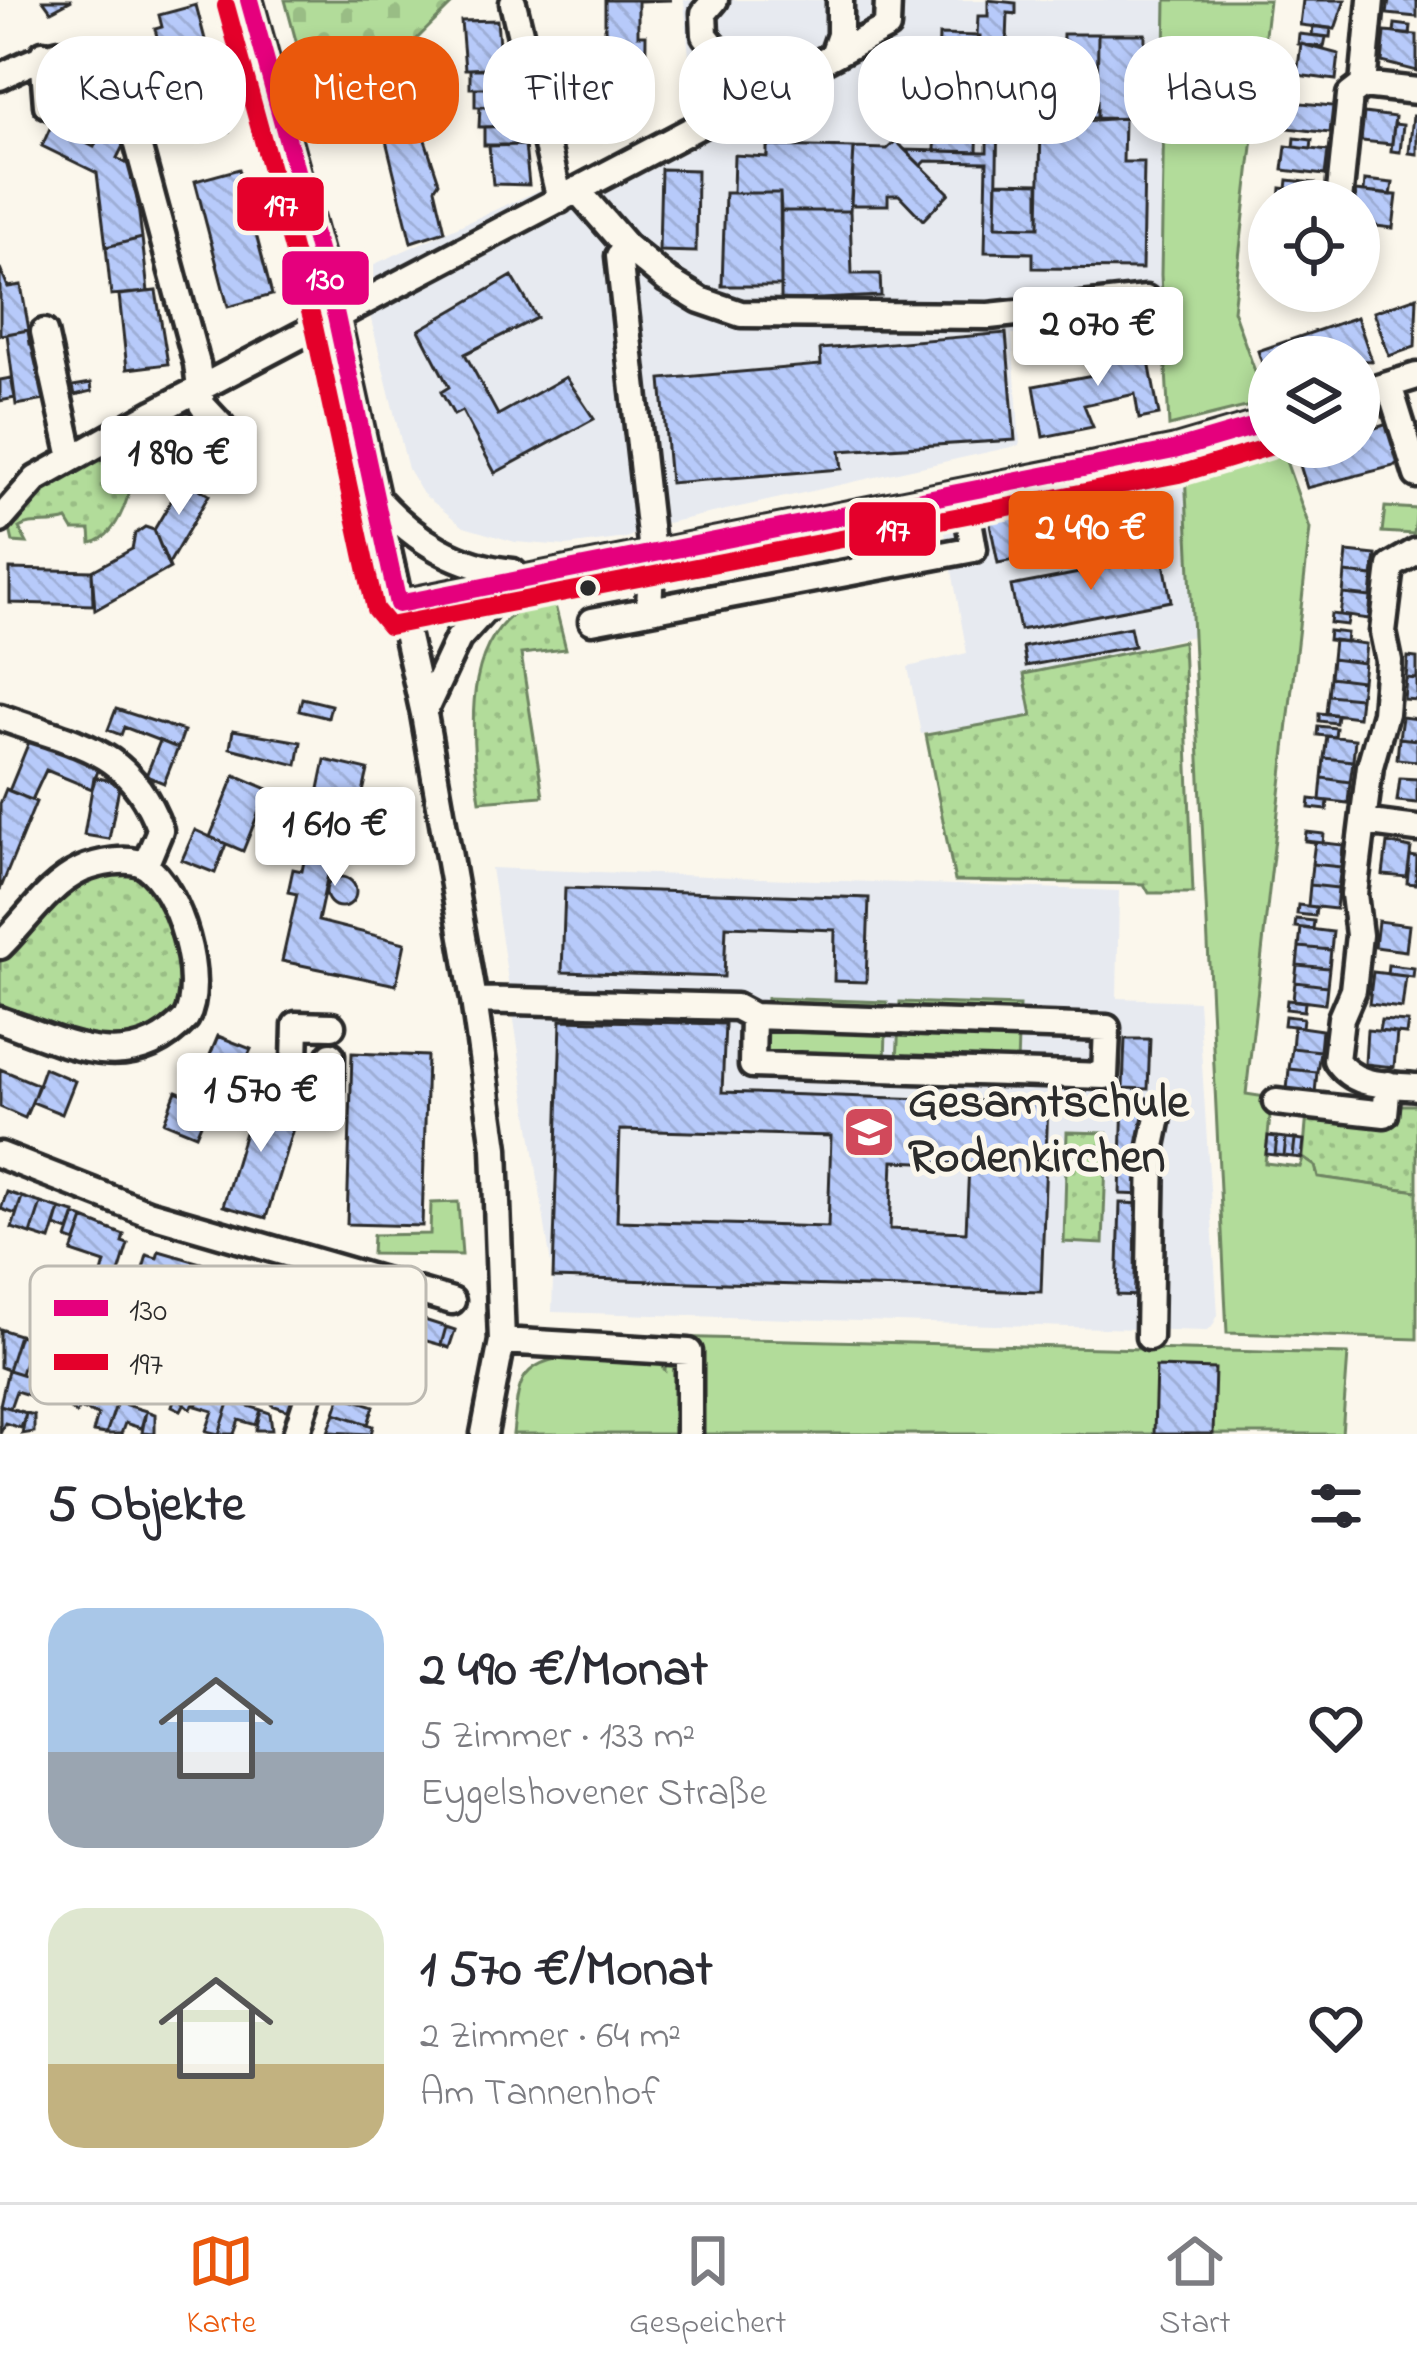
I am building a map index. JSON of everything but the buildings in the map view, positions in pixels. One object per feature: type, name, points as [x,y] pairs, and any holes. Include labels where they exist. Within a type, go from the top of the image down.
[{"type":"street","points":[[249,0],[336,316],[424,714],[474,1000],[495,1148],[502,1341],[484,1434]]},
{"type":"street","points":[[706,36],[703,14],[715,0]]},
{"type":"street","points":[[834,52],[840,34],[840,0]]},
{"type":"street","points":[[834,54],[887,27],[888,0]]},
{"type":"street","points":[[1363,85],[1371,0]]},
{"type":"street","points":[[513,3],[569,195],[626,246],[700,301],[741,314],[989,316],[1146,299]]},
{"type":"street","points":[[0,77],[36,58]]},
{"type":"street","points":[[1341,180],[1350,95],[1363,85],[1417,91]]},
{"type":"street","points":[[1,514],[36,479],[72,458],[679,137]]},
{"type":"street","points":[[138,144],[202,386],[202,405],[230,435]]},
{"type":"street","points":[[626,246],[619,256],[652,553],[649,607]]},
{"type":"street","points":[[44,332],[72,458]]},
{"type":"street","points":[[1380,388],[1417,376]]},
{"type":"street","points":[[1389,386],[1417,475]]},
{"type":"street","points":[[398,604],[1174,450],[1248,428]]},
{"type":"street","points":[[592,621],[974,549],[964,492]]},
{"type":"street","points":[[377,500],[403,528],[478,569],[558,570]]},
{"type":"street","points":[[1326,1108],[1341,1018],[1353,990],[1359,934],[1354,894],[1370,766],[1384,713],[1389,661],[1383,632],[1391,566],[1417,551]]},
{"type":"street","points":[[424,714],[458,639],[511,581]]},
{"type":"street","points":[[0,717],[115,760],[149,800],[160,830],[145,866]]},
{"type":"street","points":[[1363,822],[1417,829]]},
{"type":"street","points":[[0,946],[55,887],[81,870],[108,863],[145,866],[172,899],[186,940],[190,1010],[178,1027],[135,1053],[113,1055],[0,1020]]},
{"type":"street","points":[[474,1000],[736,1007],[753,1016],[1107,1028],[1105,1076],[752,1065],[753,1016]]},
{"type":"street","points":[[331,1055],[330,1098],[294,1095],[296,1025],[332,1026]]},
{"type":"street","points":[[1336,1060],[1346,1076],[1417,1087]]},
{"type":"street","points":[[1276,1102],[1385,1114],[1388,1084]]},
{"type":"street","points":[[1149,1337],[1152,1146],[1158,1117]]},
{"type":"street","points":[[0,1155],[148,1213],[329,1266]]},
{"type":"street","points":[[426,1294],[452,1301]]},
{"type":"street","points":[[502,1341],[689,1352],[689,1434]]},
{"type":"street","points":[[296,1434],[306,1404]]},
{"type":"shaded area","points":[[684,0],[1166,0],[1166,36],[1124,36],[1124,144],[1165,144],[1164,326],[1012,334],[1020,445],[649,527],[626,538],[566,546],[515,542],[464,527],[423,494],[408,469],[359,271],[635,144],[655,144],[655,134],[679,122],[679,144],[834,144],[834,36],[687,36]]},
{"type":"shaded area","points":[[1185,472],[1193,636],[1025,673],[1032,716],[921,734],[908,667],[967,653],[943,521]]},
{"type":"shaded area","name":"Gesamtschule Rodenkirchen","points":[[491,868],[1119,891],[1117,998],[1198,1001],[1218,1315],[1212,1327],[1206,1331],[552,1312],[553,1278]]},
{"type":"green space","points":[[285,0],[456,0],[420,36],[295,36]]},
{"type":"green space","points":[[1166,0],[1269,0],[1265,36],[1165,36]]},
{"type":"green space","points":[[1163,144],[1252,144],[1233,310],[1248,352],[1248,406],[1169,426],[1161,275]]},
{"type":"green space","points":[[138,436],[127,498],[103,538],[91,543],[90,530],[73,530],[67,520],[19,528],[27,543],[13,542],[10,529],[50,485]]},
{"type":"green space","points":[[1248,456],[1248,468],[1288,468],[1310,529],[1246,1094],[1272,1098],[1265,1163],[1300,1167],[1303,1158],[1315,1166],[1318,1177],[1417,1191],[1417,1339],[1227,1333],[1185,472]]},
{"type":"green space","points":[[1385,507],[1417,509],[1414,534],[1382,532]]},
{"type":"green space","points":[[553,597],[566,649],[521,654],[543,796],[480,801],[473,710],[486,651],[500,627],[522,608]]},
{"type":"green space","points":[[1183,641],[1193,893],[1149,893],[1144,884],[955,881],[926,735],[1032,716],[1024,674]]},
{"type":"green space","points":[[137,871],[164,904],[179,940],[183,980],[177,1022],[115,1051],[0,1014],[0,953],[46,907],[75,886],[92,878]]},
{"type":"green space","points":[[767,998],[887,1002],[885,1062],[765,1057]]},
{"type":"green space","points":[[900,1002],[1019,1006],[1017,1066],[897,1062]]},
{"type":"green space","points":[[1398,1105],[1417,1105],[1417,1191],[1317,1177],[1314,1166],[1303,1158],[1307,1113],[1393,1124]]},
{"type":"green space","points":[[1067,1132],[1107,1133],[1103,1244],[1064,1242]]},
{"type":"green space","points":[[458,1202],[462,1255],[372,1254],[373,1235],[430,1234],[431,1203]]},
{"type":"green space","points":[[667,1337],[1348,1354],[1342,1434],[513,1434],[520,1387],[528,1372],[542,1363],[602,1357],[658,1362],[665,1370]]},
{"type":"transit line","name":"130","points":[[249,0],[336,316],[398,604],[1174,450],[1248,428]]},
{"type":"transit line","name":"197","points":[[226,6],[313,322],[375,609],[389,626],[1179,474],[1248,453]]},
{"type":"place","name":"Gesamtschule Rodenkirchen","points":[[869,1132]]}]
